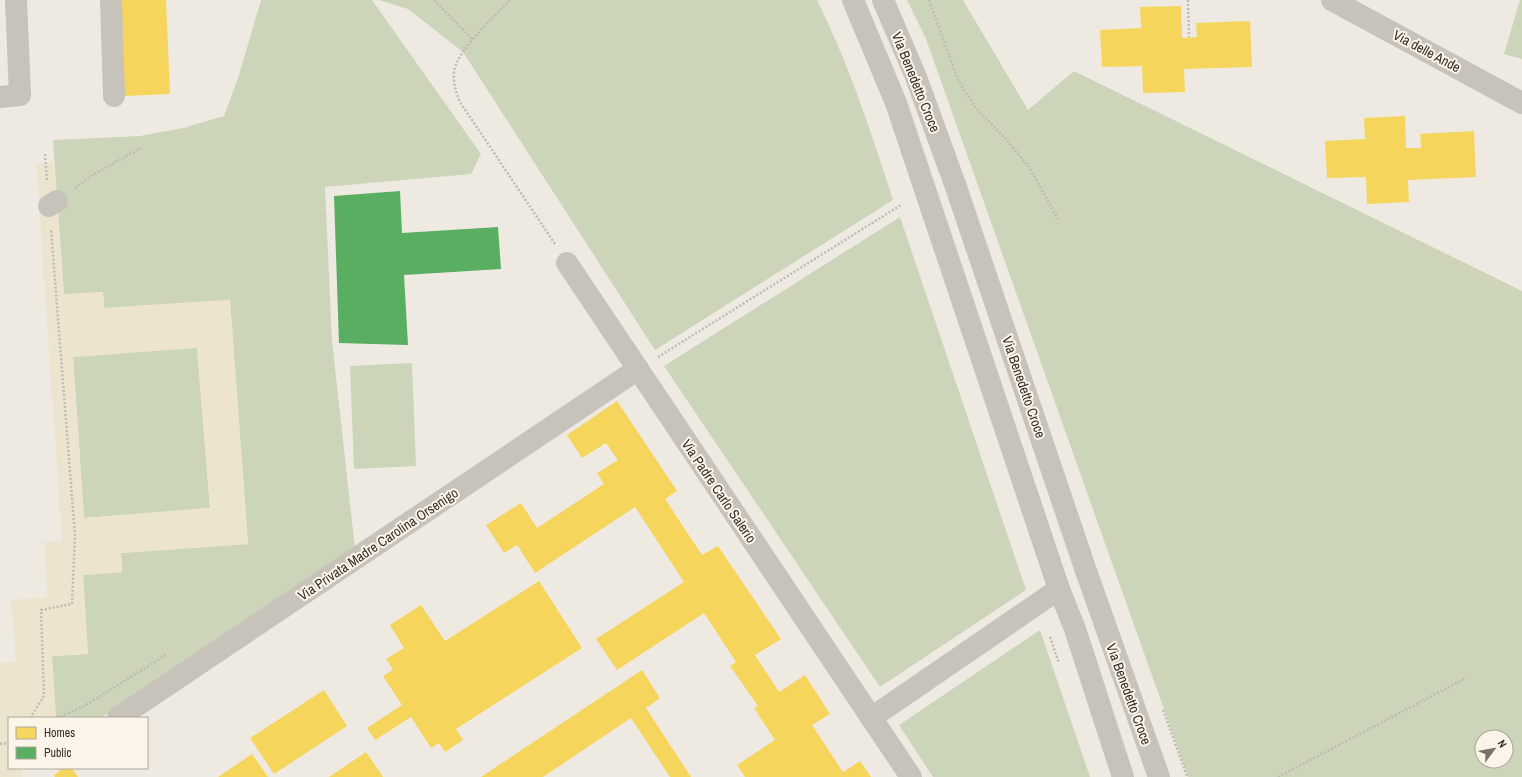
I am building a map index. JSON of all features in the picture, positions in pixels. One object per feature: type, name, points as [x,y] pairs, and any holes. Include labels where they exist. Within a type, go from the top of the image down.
[{"type":"street","points":[[0,97],[20,96],[16,0]]},
{"type":"street","points":[[111,0],[114,96]]},
{"type":"street","name":"Via Benedetto Croce","points":[[853,0],[896,102],[1059,589],[1075,629],[1123,777]]},
{"type":"street","name":"Via Benedetto Croce","points":[[883,0],[916,77],[956,187],[1088,576],[1159,777]]},
{"type":"street","name":"Via delle Ande","points":[[1332,0],[1522,103]]},
{"type":"street","name":"Via Padre Carlo Salerio","points":[[567,263],[911,777]]},
{"type":"street","name":"Via Privata Madre Carolina Orsenigo","points":[[119,717],[638,369]]},
{"type":"street","points":[[871,718],[1059,589]]},
{"type":"path","points":[[434,0],[472,39]]},
{"type":"path","points":[[510,0],[472,39],[463,52],[454,70],[455,89],[460,102],[567,263]]},
{"type":"path","points":[[929,0],[958,80],[976,107],[1005,138],[1029,167],[1058,219]]},
{"type":"path","points":[[1188,0],[1190,37]]},
{"type":"path","points":[[53,204],[91,176],[141,148]]},
{"type":"path","points":[[31,717],[44,696],[40,610],[72,604],[75,536],[53,204],[45,154]]},
{"type":"path","points":[[658,357],[901,205]]},
{"type":"path","points":[[1278,777],[1466,678]]},
{"type":"path","points":[[1163,710],[1188,776]]},
{"type":"green space","points":[[261,0],[372,0],[481,154],[471,174],[325,187],[332,341],[355,549],[103,717],[56,717],[52,656],[88,654],[83,575],[122,572],[121,553],[248,544],[230,300],[104,308],[103,292],[64,295],[53,140],[140,136],[183,128],[224,116],[239,75]]},
{"type":"green space","points":[[379,0],[817,0],[829,24],[849,73],[868,124],[893,200],[655,350],[463,52],[408,9]]},
{"type":"green space","points":[[907,0],[963,0],[1028,110],[1074,71],[1522,291],[1522,777],[1188,777],[926,39]]},
{"type":"green space","points":[[1520,0],[1522,0],[1522,59],[1504,54]]},
{"type":"green space","points":[[900,217],[1026,590],[880,687],[664,366]]},
{"type":"green space","points":[[197,347],[210,508],[84,518],[73,357]]},
{"type":"green space","points":[[412,363],[416,466],[354,469],[350,366]]},
{"type":"green space","points":[[1040,630],[1090,777],[933,777],[899,725]]},
{"type":"shaded area","points":[[54,162],[64,294],[103,292],[104,308],[230,300],[248,544],[121,553],[122,572],[83,575],[88,654],[52,656],[56,717],[8,717],[8,769],[22,769],[22,777],[0,777],[0,663],[16,662],[11,600],[47,597],[44,542],[62,541],[36,164]],"holes":[[[197,348],[210,508],[84,518],[73,357]]]},
{"type":"building: Homes","points":[[120,0],[166,0],[170,94],[124,96]]},
{"type":"building: Homes","points":[[1181,6],[1182,38],[1197,37],[1196,23],[1250,21],[1252,67],[1184,69],[1185,92],[1143,93],[1142,66],[1102,67],[1100,30],[1141,28],[1140,7]]},
{"type":"building: Homes","points":[[1405,116],[1406,148],[1421,148],[1420,134],[1474,131],[1476,177],[1408,180],[1409,202],[1367,204],[1366,177],[1327,178],[1325,141],[1365,139],[1364,118]]},
{"type":"building: Homes","points":[[617,401],[677,491],[665,499],[702,555],[718,546],[781,639],[755,655],[779,692],[805,675],[830,714],[812,725],[843,772],[860,761],[871,777],[745,777],[737,765],[775,740],[754,708],[758,706],[730,666],[736,662],[704,613],[617,670],[596,639],[684,582],[635,507],[535,573],[517,545],[504,553],[486,525],[521,503],[537,528],[604,484],[597,473],[618,460],[606,443],[582,458],[567,435]]},
{"type":"building: Homes","points":[[539,581],[582,648],[456,729],[463,740],[445,752],[439,743],[431,748],[411,717],[375,740],[367,728],[402,705],[383,676],[393,670],[386,659],[404,648],[390,625],[421,605],[445,641]]},
{"type":"building: Homes","points":[[642,670],[660,698],[646,708],[691,777],[670,777],[631,718],[543,777],[481,777]]},
{"type":"building: Homes","points":[[324,690],[347,726],[274,774],[250,738]]},
{"type":"building: Homes","points":[[366,752],[383,777],[329,777]]},
{"type":"building: Homes","points":[[252,754],[268,777],[218,777]]},
{"type":"building: Homes","points":[[63,769],[73,769],[78,777],[55,777],[54,775]]},
{"type":"building: Public","points":[[400,191],[402,233],[498,227],[501,269],[404,275],[408,345],[339,343],[334,196]]}]
